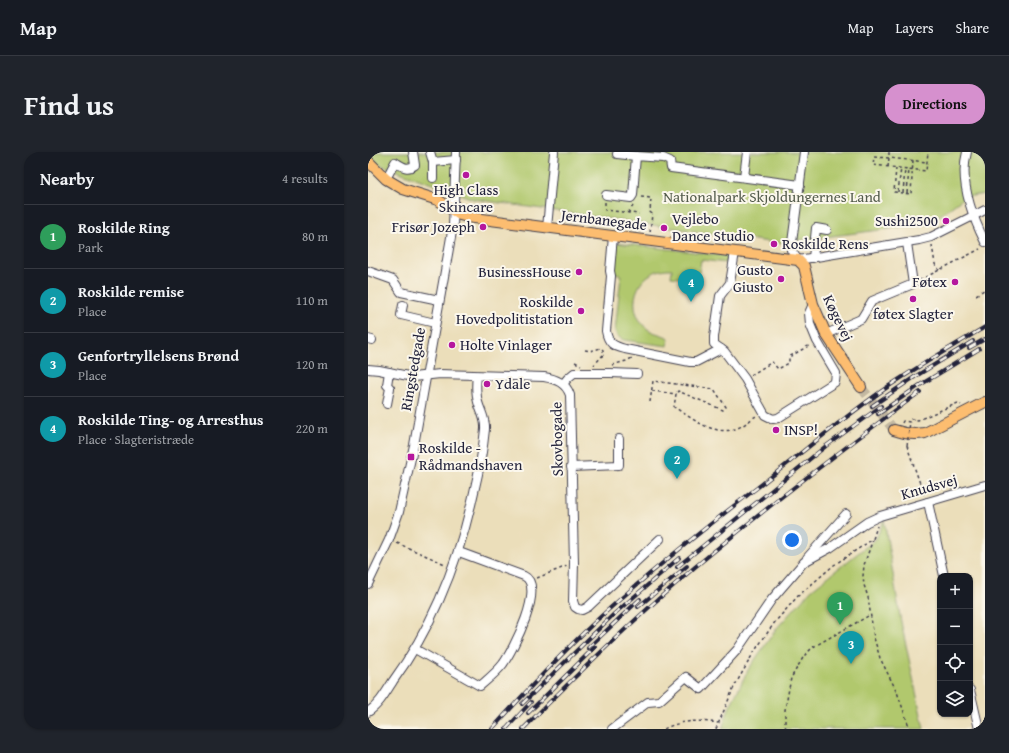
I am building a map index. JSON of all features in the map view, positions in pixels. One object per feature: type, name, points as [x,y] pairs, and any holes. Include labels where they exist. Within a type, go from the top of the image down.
[{"type":"main road","name":"Jernbanegade","points":[[368,161],[386,179],[408,191],[438,200],[453,211],[467,217],[798,260]]},
{"type":"main road","name":"Køgevej","points":[[798,260],[804,266],[813,304],[826,334],[861,387]]},
{"type":"main road","points":[[894,430],[906,434],[925,434],[985,402]]},
{"type":"street","points":[[386,179],[396,162],[406,168],[411,168],[415,165],[413,152]]},
{"type":"street","points":[[430,152],[433,162],[433,178]]},
{"type":"street","points":[[547,228],[554,152]]},
{"type":"street","points":[[744,177],[747,152]]},
{"type":"street","points":[[798,260],[791,250],[804,152]]},
{"type":"street","points":[[967,152],[964,176],[973,216],[984,236]]},
{"type":"street","points":[[617,154],[636,156],[663,155],[670,161],[671,168],[800,184]]},
{"type":"street","points":[[433,162],[445,161],[456,156]]},
{"type":"street","name":"Ringstedgade","points":[[368,584],[389,540],[399,511],[414,445],[453,226],[456,156]]},
{"type":"street","points":[[606,195],[631,198],[636,156]]},
{"type":"street","name":"Jernbanegade","points":[[798,260],[907,243],[931,237],[985,210]]},
{"type":"street","points":[[813,258],[816,228],[827,230]]},
{"type":"street","points":[[613,236],[606,331],[608,340],[614,346],[690,362],[696,362],[721,349]]},
{"type":"street","points":[[826,334],[861,319],[872,300],[913,284],[907,243]]},
{"type":"street","points":[[735,252],[730,283],[720,296],[714,344],[724,352],[745,379],[763,412],[768,418],[778,418],[835,382],[836,373],[817,341],[810,324],[809,313],[813,304]]},
{"type":"street","points":[[368,271],[393,280],[401,292],[439,300]]},
{"type":"street","points":[[403,305],[401,315],[435,322]]},
{"type":"street","name":"Skovbogade","points":[[368,369],[413,377],[440,374],[544,377],[554,378],[563,384],[570,395],[574,563],[573,601],[576,608],[582,610],[588,607],[660,539]]},
{"type":"street","points":[[387,404],[390,388],[387,384],[390,372]]},
{"type":"street","points":[[563,384],[574,373],[600,372],[637,374]]},
{"type":"street","points":[[368,712],[382,698],[415,649],[439,602],[459,552],[480,464],[485,428],[476,397],[477,376]]},
{"type":"street","points":[[571,467],[619,465],[619,439]]},
{"type":"street","name":"Knudsvej","points":[[804,562],[830,548],[867,522],[880,516],[985,485]]},
{"type":"street","points":[[928,502],[943,573]]},
{"type":"street","points":[[612,729],[648,702],[659,701],[686,678],[701,689],[737,650],[772,599],[846,514]]},
{"type":"street","points":[[415,649],[480,686],[497,671],[512,649],[525,620],[532,595],[532,586],[530,581],[524,576],[459,552]]},
{"type":"street","points":[[973,703],[979,729]]},
{"type":"path","points":[[888,167],[889,152]]},
{"type":"path","points":[[927,162],[874,157],[873,165],[926,171],[927,162],[928,152]]},
{"type":"path","points":[[896,168],[894,192],[911,194],[913,160]]},
{"type":"path","points":[[898,193],[901,168]]},
{"type":"path","points":[[903,193],[905,169]]},
{"type":"path","points":[[907,193],[909,169]]},
{"type":"path","points":[[606,195],[605,210],[639,214]]},
{"type":"path","points":[[632,196],[651,198],[650,212],[652,214],[650,241]]},
{"type":"path","points":[[931,237],[935,264],[939,270]]},
{"type":"path","points":[[913,284],[985,246]]},
{"type":"path","points":[[976,295],[984,290]]},
{"type":"path","points":[[745,379],[772,362],[778,369],[789,362],[789,356],[817,341]]},
{"type":"path","points":[[585,350],[590,351],[601,348],[604,352],[592,366]]},
{"type":"path","points":[[600,372],[601,369],[606,366],[631,359],[637,351]]},
{"type":"path","points":[[650,402],[653,381],[714,389],[726,407],[723,410],[678,391],[676,394],[652,390]]},
{"type":"path","points":[[676,394],[674,407],[714,430],[735,429],[763,412]]},
{"type":"path","points":[[928,502],[924,497],[907,446],[911,419],[918,420],[958,403],[967,412]]},
{"type":"path","points":[[880,516],[864,565],[864,585],[868,597],[870,615],[880,658],[899,697],[910,729]]},
{"type":"path","points":[[716,729],[737,681],[754,652],[775,622],[798,596],[834,565],[873,539]]},
{"type":"path","points":[[389,540],[453,567]]},
{"type":"path","points":[[530,581],[574,563]]},
{"type":"path","points":[[786,729],[785,710],[791,678],[804,656],[813,647],[870,615]]},
{"type":"path","points":[[664,729],[677,724],[694,721],[718,723]]},
{"type":"green space","name":"Nationalpark Skjoldungernes Land","points":[[368,152],[985,152],[985,194],[965,197],[928,224],[776,243],[473,199],[375,163],[368,155]]},
{"type":"green space","points":[[616,243],[728,256],[726,263],[701,260],[698,280],[671,277],[672,269],[661,270],[651,274],[638,288],[635,297],[635,307],[638,317],[647,329],[669,338],[668,346],[624,340],[618,337],[615,331],[621,276],[620,274],[613,273]]},
{"type":"green space","points":[[884,520],[901,622],[924,729],[722,729],[729,708],[748,670],[776,629],[811,590],[876,539]]},
{"type":"tunnel","points":[[861,387],[894,430]]},
{"type":"railway","points":[[492,729],[548,668],[593,624],[723,514],[856,409],[889,386],[985,327]]},
{"type":"railway","points":[[969,348],[985,339]]},
{"type":"railway","points":[[872,406],[916,376],[973,341]]},
{"type":"railway","points":[[878,414],[920,385],[979,349]]},
{"type":"railway","points":[[523,729],[607,646],[695,567],[806,478],[920,392]]},
{"type":"railway","points":[[677,567],[826,446],[881,406]]},
{"type":"railway","points":[[522,704],[614,614],[679,558]]},
{"type":"railway","points":[[638,607],[687,566]]},
{"type":"railway","points":[[588,648],[640,599]]},
{"type":"railway","points":[[528,713],[595,647]]},
{"type":"railway","points":[[506,729],[531,702]]},
{"type":"place","name":"High Class Skincare","points":[[466,175]]},
{"type":"place","name":"Sushi2500","points":[[946,221]]},
{"type":"place","name":"Frisør Jozeph","points":[[483,227]]},
{"type":"place","name":"Vejlebo Dance Studio","points":[[664,228]]},
{"type":"place","name":"Roskilde Rens","points":[[774,244]]},
{"type":"place","name":"BusinessHouse","points":[[579,272]]},
{"type":"place","name":"Gusto Giusto","points":[[781,279]]},
{"type":"place","name":"Føtex","points":[[955,282]]},
{"type":"place","name":"føtex Slagter","points":[[913,299]]},
{"type":"place","name":"Roskilde Ting- og Arresthus","points":[[691,302]]},
{"type":"place","name":"Roskilde Hovedpolitistation","points":[[581,311]]},
{"type":"place","name":"Holte Vinlager","points":[[452,345]]},
{"type":"place","name":"Ydale","points":[[487,384]]},
{"type":"place","name":"INSP!","points":[[776,430]]},
{"type":"place","name":"Roskilde - Rådmandshaven","points":[[411,457]]},
{"type":"place","name":"Roskilde remise","points":[[677,479]]},
{"type":"place","name":"Roskilde Ring","points":[[840,625]]},
{"type":"place","name":"Genfortryllelsens Brønd","points":[[851,664]]}]
